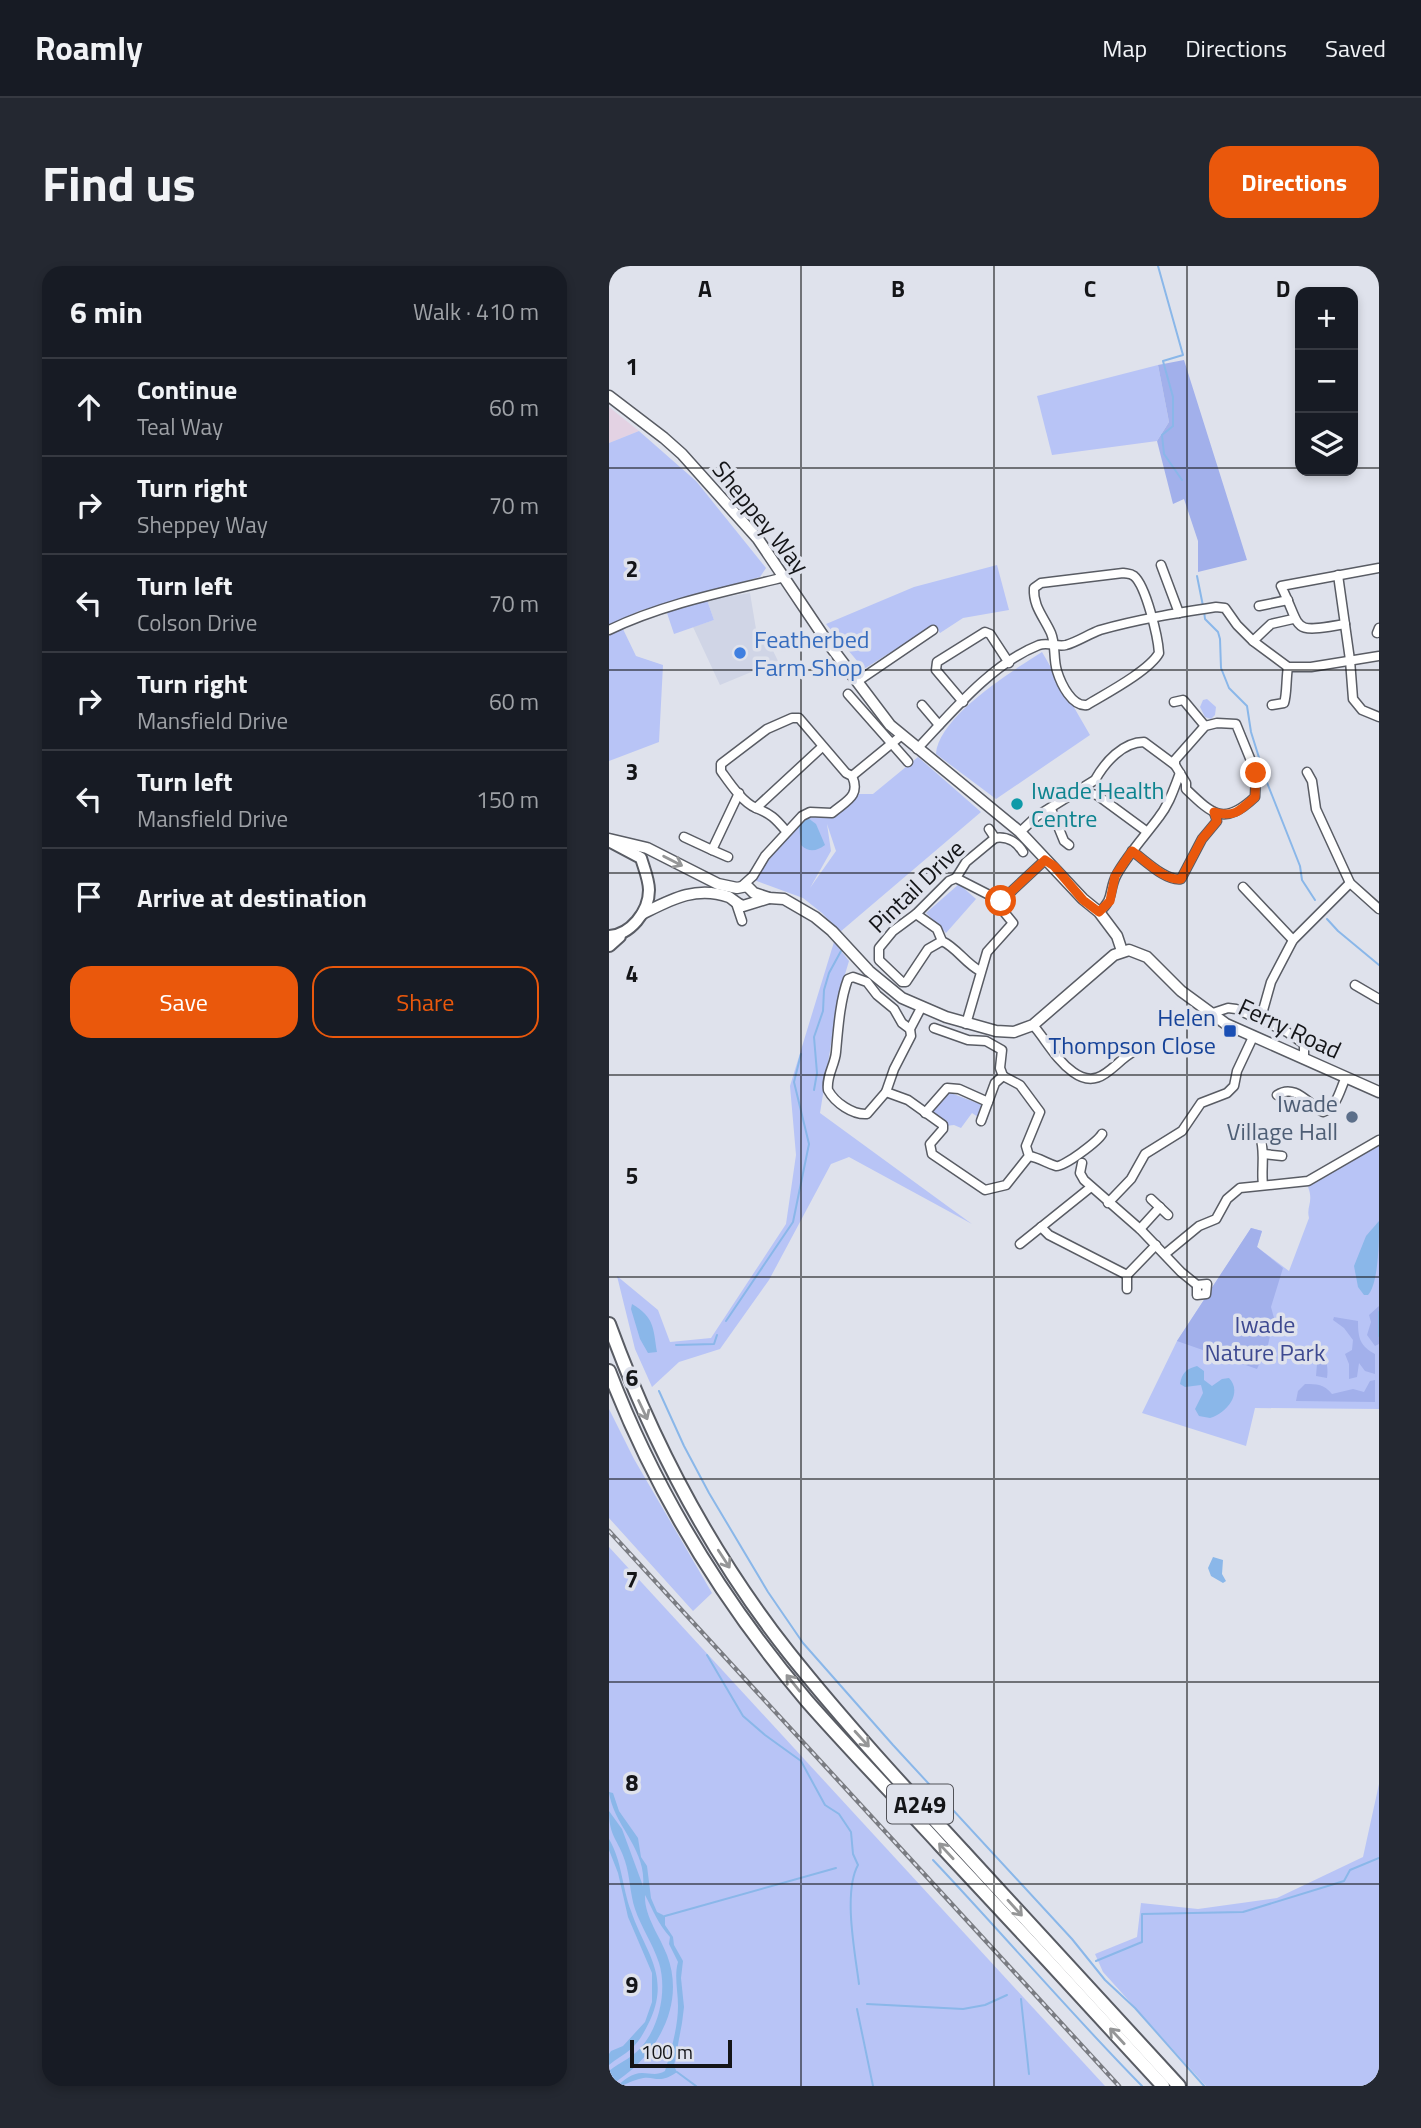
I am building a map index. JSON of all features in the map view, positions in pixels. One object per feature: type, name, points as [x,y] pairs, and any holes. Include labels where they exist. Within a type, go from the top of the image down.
[{"type":"highway","name":"A249","points":[[609,1324],[639,1402],[688,1501],[744,1590],[782,1643],[858,1736],[1179,2086]]},
{"type":"highway","name":"A249","points":[[609,1371],[636,1435],[691,1538],[725,1592],[775,1661],[839,1737],[1163,2086]]},
{"type":"main road","points":[[609,840],[641,858],[649,888],[642,914],[631,927],[612,939]]},
{"type":"street","name":"Sheppey Way","points":[[609,396],[682,454],[758,539],[823,637],[871,698],[896,722],[902,735]]},
{"type":"street","points":[[1161,565],[1179,613]]},
{"type":"street","points":[[1345,624],[1307,629],[1293,619],[1281,586],[1379,568]]},
{"type":"street","points":[[1129,574],[1138,582],[1151,617],[1160,651],[1158,657],[1126,682],[1087,705],[1080,706],[1073,701],[1057,672],[1054,645],[1050,632],[1037,612],[1034,588],[1041,583],[1129,574]]},
{"type":"street","points":[[1338,575],[1353,699],[1362,710],[1379,717]]},
{"type":"street","points":[[609,630],[628,620],[785,577]]},
{"type":"street","points":[[1259,606],[1288,600]]},
{"type":"street","points":[[917,749],[963,702],[1009,663],[1043,643],[1065,645],[1084,635],[1151,617],[1222,607],[1229,611],[1237,625],[1253,641],[1288,667],[1311,667],[1379,656]]},
{"type":"street","points":[[1253,641],[1271,624],[1293,619]]},
{"type":"street","points":[[859,681],[890,655],[933,630]]},
{"type":"street","points":[[963,702],[936,670],[937,662],[985,632],[990,634],[1009,663]]},
{"type":"street","points":[[1272,705],[1284,703],[1286,700],[1284,686],[1288,667]]},
{"type":"street","points":[[848,694],[908,762]]},
{"type":"street","points":[[1174,702],[1183,700],[1205,726]]},
{"type":"street","points":[[922,705],[939,725]]},
{"type":"street","points":[[735,902],[734,893],[747,889],[765,856],[802,816],[810,812],[832,813],[855,793],[857,786],[852,776],[822,747],[799,718],[792,718],[767,729],[721,764],[721,771],[739,793],[756,808],[763,808],[773,816],[786,831]]},
{"type":"street","points":[[1217,723],[1236,724],[1256,773],[1255,797],[1236,813],[1225,815],[1214,812],[1186,789],[1177,769],[1175,760],[1205,726],[1217,723]]},
{"type":"street","points":[[609,840],[647,848],[718,884],[747,889],[768,898],[784,899],[815,917],[832,931],[886,986],[921,1008],[966,1024],[1005,1032],[1021,1031],[1033,1025],[1122,951],[1117,936],[1099,912],[1083,900],[1020,832],[902,735],[852,776]]},
{"type":"street","points":[[1020,832],[1037,816],[1095,780],[1100,771],[1131,743],[1145,742],[1177,769],[1177,786],[1160,817],[1146,831],[1115,876],[1110,901],[1099,912]]},
{"type":"street","points":[[756,808],[822,747]]},
{"type":"street","points":[[1307,772],[1312,781],[1316,809],[1350,883],[1379,909]]},
{"type":"street","points":[[1095,780],[1097,795]]},
{"type":"street","points":[[1079,792],[1097,795],[1146,831]]},
{"type":"street","points":[[712,850],[739,793]]},
{"type":"street","points":[[1051,809],[1064,841],[1069,845]]},
{"type":"street","points":[[1132,851],[1166,876],[1175,880],[1181,879],[1202,839],[1217,821],[1214,812]]},
{"type":"street","name":"Pintail Drive","points":[[989,829],[995,838]]},
{"type":"street","points":[[684,837],[728,858]]},
{"type":"street","name":"Pintail Drive","points":[[942,941],[928,950],[906,982],[902,982],[879,960],[877,951],[893,931],[956,878],[967,862],[995,838],[1012,841],[1023,852]]},
{"type":"street","points":[[1001,901],[1045,860]]},
{"type":"street","points":[[956,878],[1001,901],[1004,912],[1013,923],[987,952],[966,1024]]},
{"type":"street","points":[[1260,1021],[1271,982],[1293,940],[1350,883]]},
{"type":"street","points":[[1243,887],[1293,940]]},
{"type":"street","points":[[747,889],[754,900],[750,905]]},
{"type":"street","points":[[642,914],[691,892],[715,893],[743,906],[768,898]]},
{"type":"street","points":[[916,914],[937,929],[942,941],[951,945],[961,957],[980,971]]},
{"type":"street","name":"Ferry Road","points":[[1122,951],[1141,953],[1181,991],[1226,1024],[1379,1092]]},
{"type":"street","points":[[910,1028],[902,1023],[894,1009],[877,995],[867,982],[853,977],[848,979],[836,1055],[829,1071],[828,1090],[835,1100],[859,1114],[867,1114],[886,1092],[911,1036],[910,1028],[921,1008]]},
{"type":"street","points":[[1355,985],[1379,999]]},
{"type":"street","points":[[1213,1013],[1228,1008],[1236,1009],[1298,1038],[1304,1044],[1304,1059]]},
{"type":"street","points":[[1033,1025],[1063,1063],[1085,1079],[1098,1078],[1136,1050],[1146,1047]]},
{"type":"street","points":[[934,1028],[968,1040],[986,1041],[1002,1050],[1000,1068],[1003,1076],[1020,1085],[1040,1112],[1026,1146],[1029,1156]]},
{"type":"street","points":[[1108,1203],[1131,1179],[1145,1154],[1165,1135],[1182,1131],[1201,1103],[1227,1093],[1234,1086],[1237,1071],[1253,1037]]},
{"type":"street","points":[[981,1121],[995,1083],[1003,1076]]},
{"type":"street","points":[[1277,1095],[1284,1091],[1294,1091],[1323,1112],[1331,1110],[1346,1077]]},
{"type":"street","points":[[925,1113],[947,1088],[959,1089],[988,1102]]},
{"type":"street","points":[[886,1092],[908,1100],[943,1125],[943,1129],[930,1144],[932,1154],[985,1190],[1006,1185],[1029,1156]]},
{"type":"street","points":[[1029,1156],[1042,1158],[1056,1166],[1064,1166],[1097,1141],[1102,1134]]},
{"type":"street","points":[[1261,1140],[1264,1154],[1261,1170],[1263,1185]]},
{"type":"street","points":[[1165,1254],[1199,1226],[1218,1217],[1227,1199],[1240,1188],[1308,1181],[1379,1140]]},
{"type":"street","points":[[1264,1154],[1282,1156]]},
{"type":"street","points":[[1082,1163],[1080,1173],[1091,1187],[1140,1228],[1181,1272],[1197,1285]]},
{"type":"street","points":[[1020,1244],[1091,1187]]},
{"type":"street","points":[[1151,1199],[1168,1215]]},
{"type":"street","points":[[1140,1228],[1160,1207]]},
{"type":"street","points":[[1041,1227],[1049,1235],[1127,1275]]},
{"type":"street","points":[[1127,1289],[1127,1275],[1156,1245]]},
{"type":"shaded area","points":[[609,407],[639,431],[609,443]]},
{"type":"shaded area","points":[[750,593],[756,629],[763,630],[778,661],[720,685],[693,627],[714,620],[707,600]]},
{"type":"shaded area","points":[[808,818],[816,824],[825,845],[816,850],[801,845],[799,826]]},
{"type":"shaded area","points":[[1379,1221],[1378,1260],[1374,1281],[1368,1295],[1364,1295],[1358,1287],[1354,1266],[1366,1236]]},
{"type":"shaded area","points":[[632,1304],[649,1319],[657,1352],[648,1353],[640,1339]]},
{"type":"shaded area","points":[[1197,1366],[1204,1371],[1204,1380],[1212,1386],[1229,1378],[1233,1384],[1234,1396],[1231,1402],[1222,1412],[1210,1418],[1199,1416],[1195,1409],[1203,1393],[1201,1385],[1185,1387],[1180,1384],[1185,1372]]},
{"type":"shaded area","points":[[1213,1557],[1223,1560],[1222,1574],[1226,1581],[1223,1583],[1211,1576],[1208,1568]]},
{"type":"shaded area","points":[[609,1792],[613,1793],[619,1811],[638,1838],[641,1857],[647,1866],[651,1898],[657,1912],[665,1916],[665,1925],[683,1961],[681,1978],[684,2007],[674,2066],[677,2072],[665,2078],[644,2078],[617,2086],[635,2074],[665,2071],[677,2022],[678,1962],[669,1944],[670,1937],[645,1895],[647,1911],[667,1955],[673,1994],[662,2030],[652,2047],[640,2062],[609,2086],[609,2071],[635,2053],[649,2037],[658,2017],[662,1984],[656,1956],[635,1909],[627,1867],[612,1832],[609,1811],[622,1829],[643,1886],[640,1860],[617,1815]]},
{"type":"shaded area","points":[[609,1839],[617,1856],[631,1911],[653,1963],[658,1988],[651,2018],[643,2035],[631,2049],[609,2065],[611,2051],[623,2046],[645,2022],[652,2002],[652,1973],[628,1917],[618,1873],[609,1850]]},
{"type":"green space","points":[[1184,360],[1247,560],[1198,572],[1198,541],[1184,499],[1173,504],[1157,441],[1169,422],[1158,365]]},
{"type":"green space","points":[[1158,365],[1169,422],[1157,441],[1052,455],[1037,396]]},
{"type":"green space","points":[[639,431],[696,481],[766,568],[760,577],[639,611],[609,626],[609,443]]},
{"type":"green space","points":[[997,565],[1009,610],[963,618],[940,633],[934,625],[864,669],[826,624],[914,587]]},
{"type":"green space","points":[[707,600],[714,620],[674,634],[666,610]]},
{"type":"green space","points":[[622,627],[636,656],[663,665],[659,742],[609,761],[609,636]]},
{"type":"green space","points":[[1042,652],[1090,735],[996,799],[936,754],[940,740],[949,725],[979,696]]},
{"type":"green space","points":[[1207,699],[1216,707],[1215,715],[1211,719],[1205,717],[1200,707],[1203,700]]},
{"type":"green space","points":[[918,757],[981,812],[840,932],[803,898],[754,880],[788,832],[804,818],[812,815],[834,816],[859,794],[873,794]],"holes":[[[827,824],[836,851],[810,888],[831,851]]]},
{"type":"green space","points":[[959,884],[976,899],[946,933],[926,913]]},
{"type":"green space","points":[[834,942],[849,961],[839,994],[820,1113],[972,1224],[849,1157],[831,1164],[769,1280],[720,1349],[679,1362],[652,1387],[635,1349],[617,1276],[658,1310],[670,1342],[711,1338],[786,1224],[796,1155],[790,1086]]},
{"type":"green space","points":[[948,1092],[980,1104],[982,1107],[978,1117],[972,1113],[961,1128],[954,1125],[945,1126],[933,1116],[932,1111]]},
{"type":"green space","name":"Iwade Nature Park","points":[[1379,1145],[1379,1409],[1255,1408],[1246,1446],[1142,1413],[1177,1341],[1251,1228],[1262,1231],[1257,1247],[1289,1271],[1309,1218],[1308,1187]]},
{"type":"green space","points":[[1251,1228],[1262,1231],[1257,1247],[1283,1268],[1271,1307],[1274,1318],[1268,1345],[1257,1369],[1177,1341]]},
{"type":"green space","points":[[1379,1306],[1379,1344],[1375,1346],[1367,1335],[1371,1322],[1369,1315]]},
{"type":"green space","points":[[1334,1317],[1358,1321],[1361,1341],[1375,1354],[1375,1374],[1365,1371],[1359,1363],[1357,1377],[1349,1379],[1349,1364],[1345,1354],[1352,1350],[1353,1340],[1344,1328],[1333,1320]]},
{"type":"green space","points":[[1317,1348],[1326,1361],[1327,1378],[1316,1376],[1317,1364],[1311,1351]]},
{"type":"green space","points":[[1375,1380],[1375,1402],[1296,1401],[1298,1391],[1305,1384],[1320,1385],[1332,1394],[1353,1389],[1364,1392],[1370,1381]]},
{"type":"green space","points":[[609,1409],[634,1459],[712,1593],[693,1611],[609,1518]]},
{"type":"green space","points":[[609,1547],[1105,2086],[609,2086]]},
{"type":"green space","points":[[1379,1784],[1379,2086],[1206,2086],[1103,1972],[1095,1954],[1137,1937],[1141,1903],[1198,1909],[1277,1898],[1363,1857]]},
{"type":"waterway","points":[[1158,266],[1183,355],[1163,361],[1173,397],[1173,426],[1162,435],[1164,454],[1182,480]]},
{"type":"waterway","points":[[1197,576],[1203,606]]},
{"type":"waterway","points":[[1204,611],[1205,619],[1218,632],[1221,668],[1229,688],[1247,706],[1251,732],[1266,780],[1300,866],[1302,880],[1315,900]]},
{"type":"waterway","points":[[1327,919],[1379,965]]},
{"type":"waterway","points":[[814,1090],[817,1073],[814,1037],[823,1011],[824,990],[829,973],[841,951]]},
{"type":"waterway","points":[[726,1321],[793,1222],[809,1144],[794,1082],[801,1054]]},
{"type":"waterway","points":[[1379,1312],[1379,1336]]},
{"type":"waterway","points":[[676,1345],[714,1344],[717,1335]]},
{"type":"waterway","points":[[659,1391],[709,1493],[768,1592],[803,1643],[1072,1939],[1105,1980],[1135,2008],[1204,2086]]},
{"type":"waterway","points":[[707,1655],[743,1716],[801,1761],[825,1805],[839,1814],[851,1832],[853,1854],[858,1865],[851,1891],[851,1906],[859,1984]]},
{"type":"waterway","points":[[1096,1961],[1142,1942],[1142,1914],[1243,1912],[1344,1881],[1350,1870],[1379,1858]]},
{"type":"waterway","points":[[933,1860],[1142,2086]]},
{"type":"waterway","points":[[665,1916],[836,1868]]},
{"type":"waterway","points":[[867,2004],[963,2009],[985,2005],[1007,1995]]},
{"type":"waterway","points":[[1021,1999],[1029,2074]]},
{"type":"waterway","points":[[857,2009],[873,2086]]},
{"type":"waterway","points":[[677,2072],[696,2086]]},
{"type":"railway","points":[[609,1531],[1119,2086]]},
{"type":"place","name":"Featherbed Farm Shop","points":[[740,653]]},
{"type":"place","name":"Iwade Health Centre","points":[[1017,804]]},
{"type":"place","name":"Helen Thompson Close","points":[[1230,1031]]},
{"type":"place","name":"Iwade Village Hall","points":[[1352,1117]]},
{"type":"route","points":[[1001,901],[1045,860],[1054,866],[1083,900],[1099,912],[1110,901],[1115,876],[1132,851],[1166,876],[1175,880],[1181,879],[1202,839],[1217,821],[1214,812],[1225,815],[1236,813],[1255,797],[1256,773]]}]
